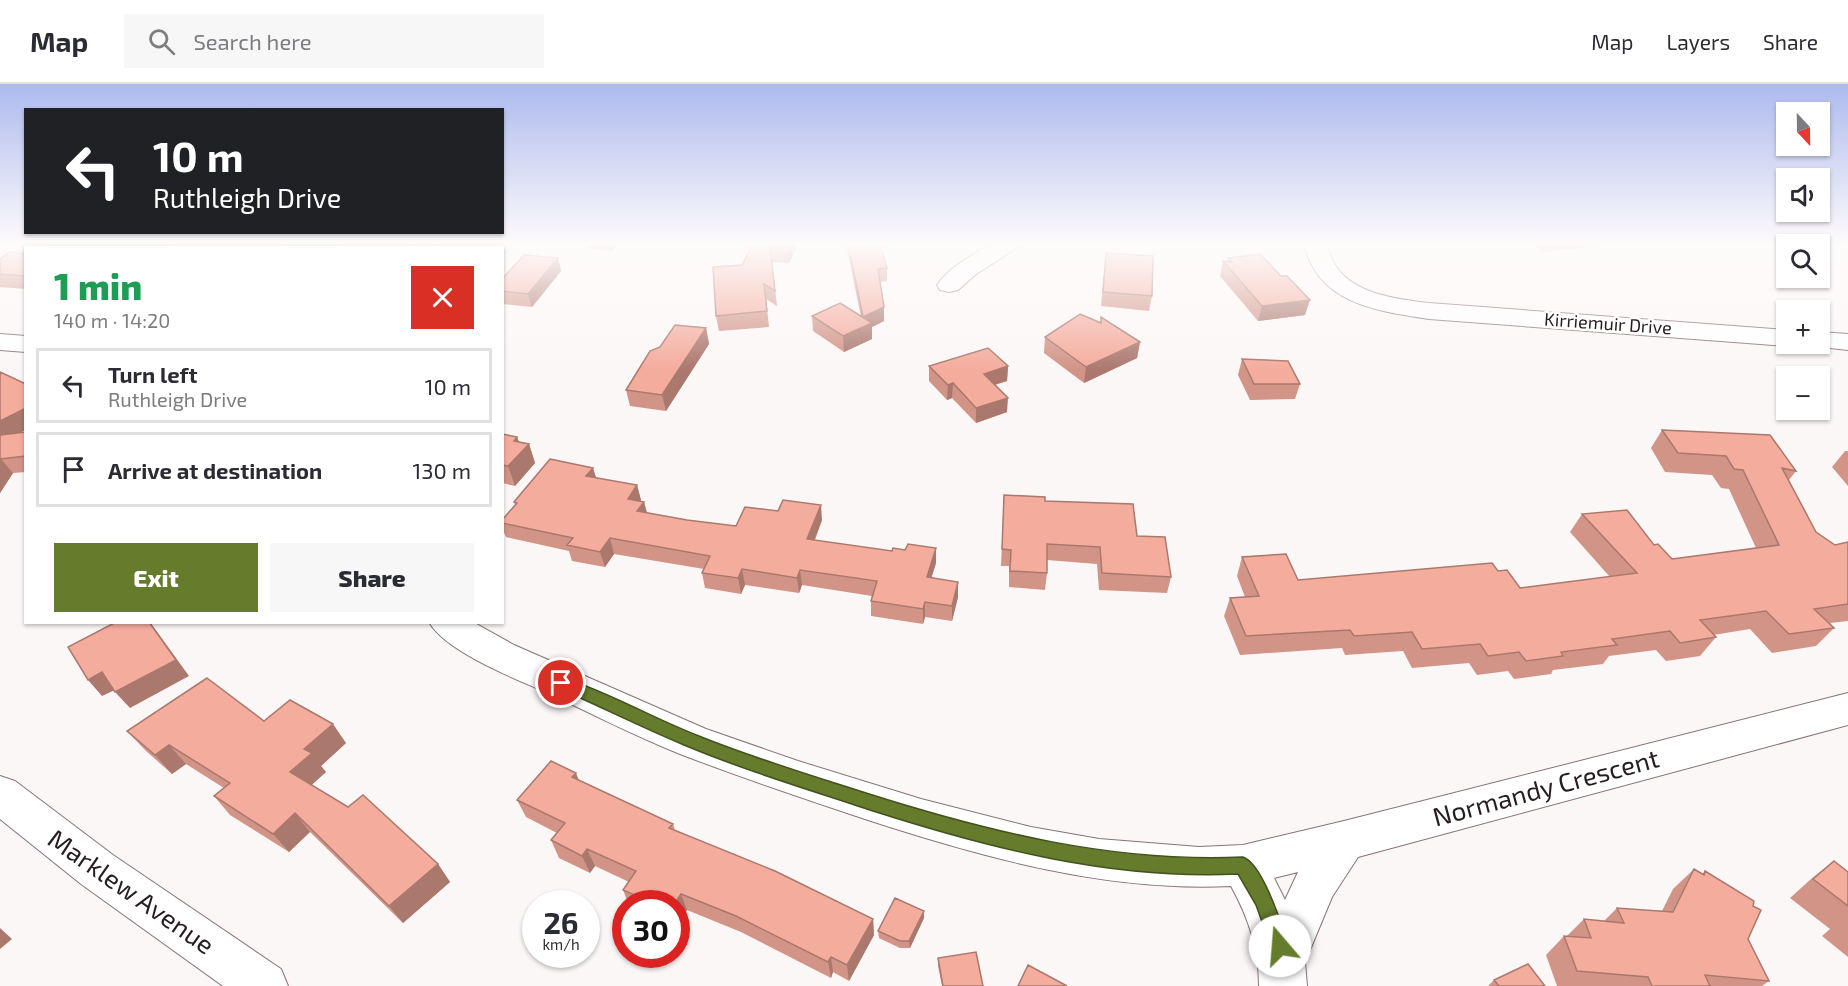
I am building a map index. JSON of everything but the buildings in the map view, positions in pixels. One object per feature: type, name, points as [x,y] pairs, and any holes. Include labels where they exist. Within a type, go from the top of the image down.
[{"type":"street","name":"Kirriemuir Drive","points":[[1343,286],[1357,294],[1390,304],[1429,311],[1776,337]]},
{"type":"street","points":[[1830,341],[1848,342]]},
{"type":"street","points":[[0,342],[24,344]]},
{"type":"street","name":"Normandy Crescent","points":[[450,624],[501,655],[692,741],[798,779],[921,818],[1031,847],[1099,859],[1199,867],[1243,865],[1344,841],[1848,709]]},
{"type":"street","name":"Marklew Avenue","points":[[0,794],[107,878],[264,986]]},
{"type":"street","points":[[1283,973],[1315,884],[1344,841]]},
{"type":"street","points":[[1243,865],[1264,901],[1283,973]]},
{"type":"route","points":[[561,683],[692,741],[798,779],[921,818],[1031,847],[1099,859],[1199,867],[1243,865],[1264,901],[1280,946]]}]
